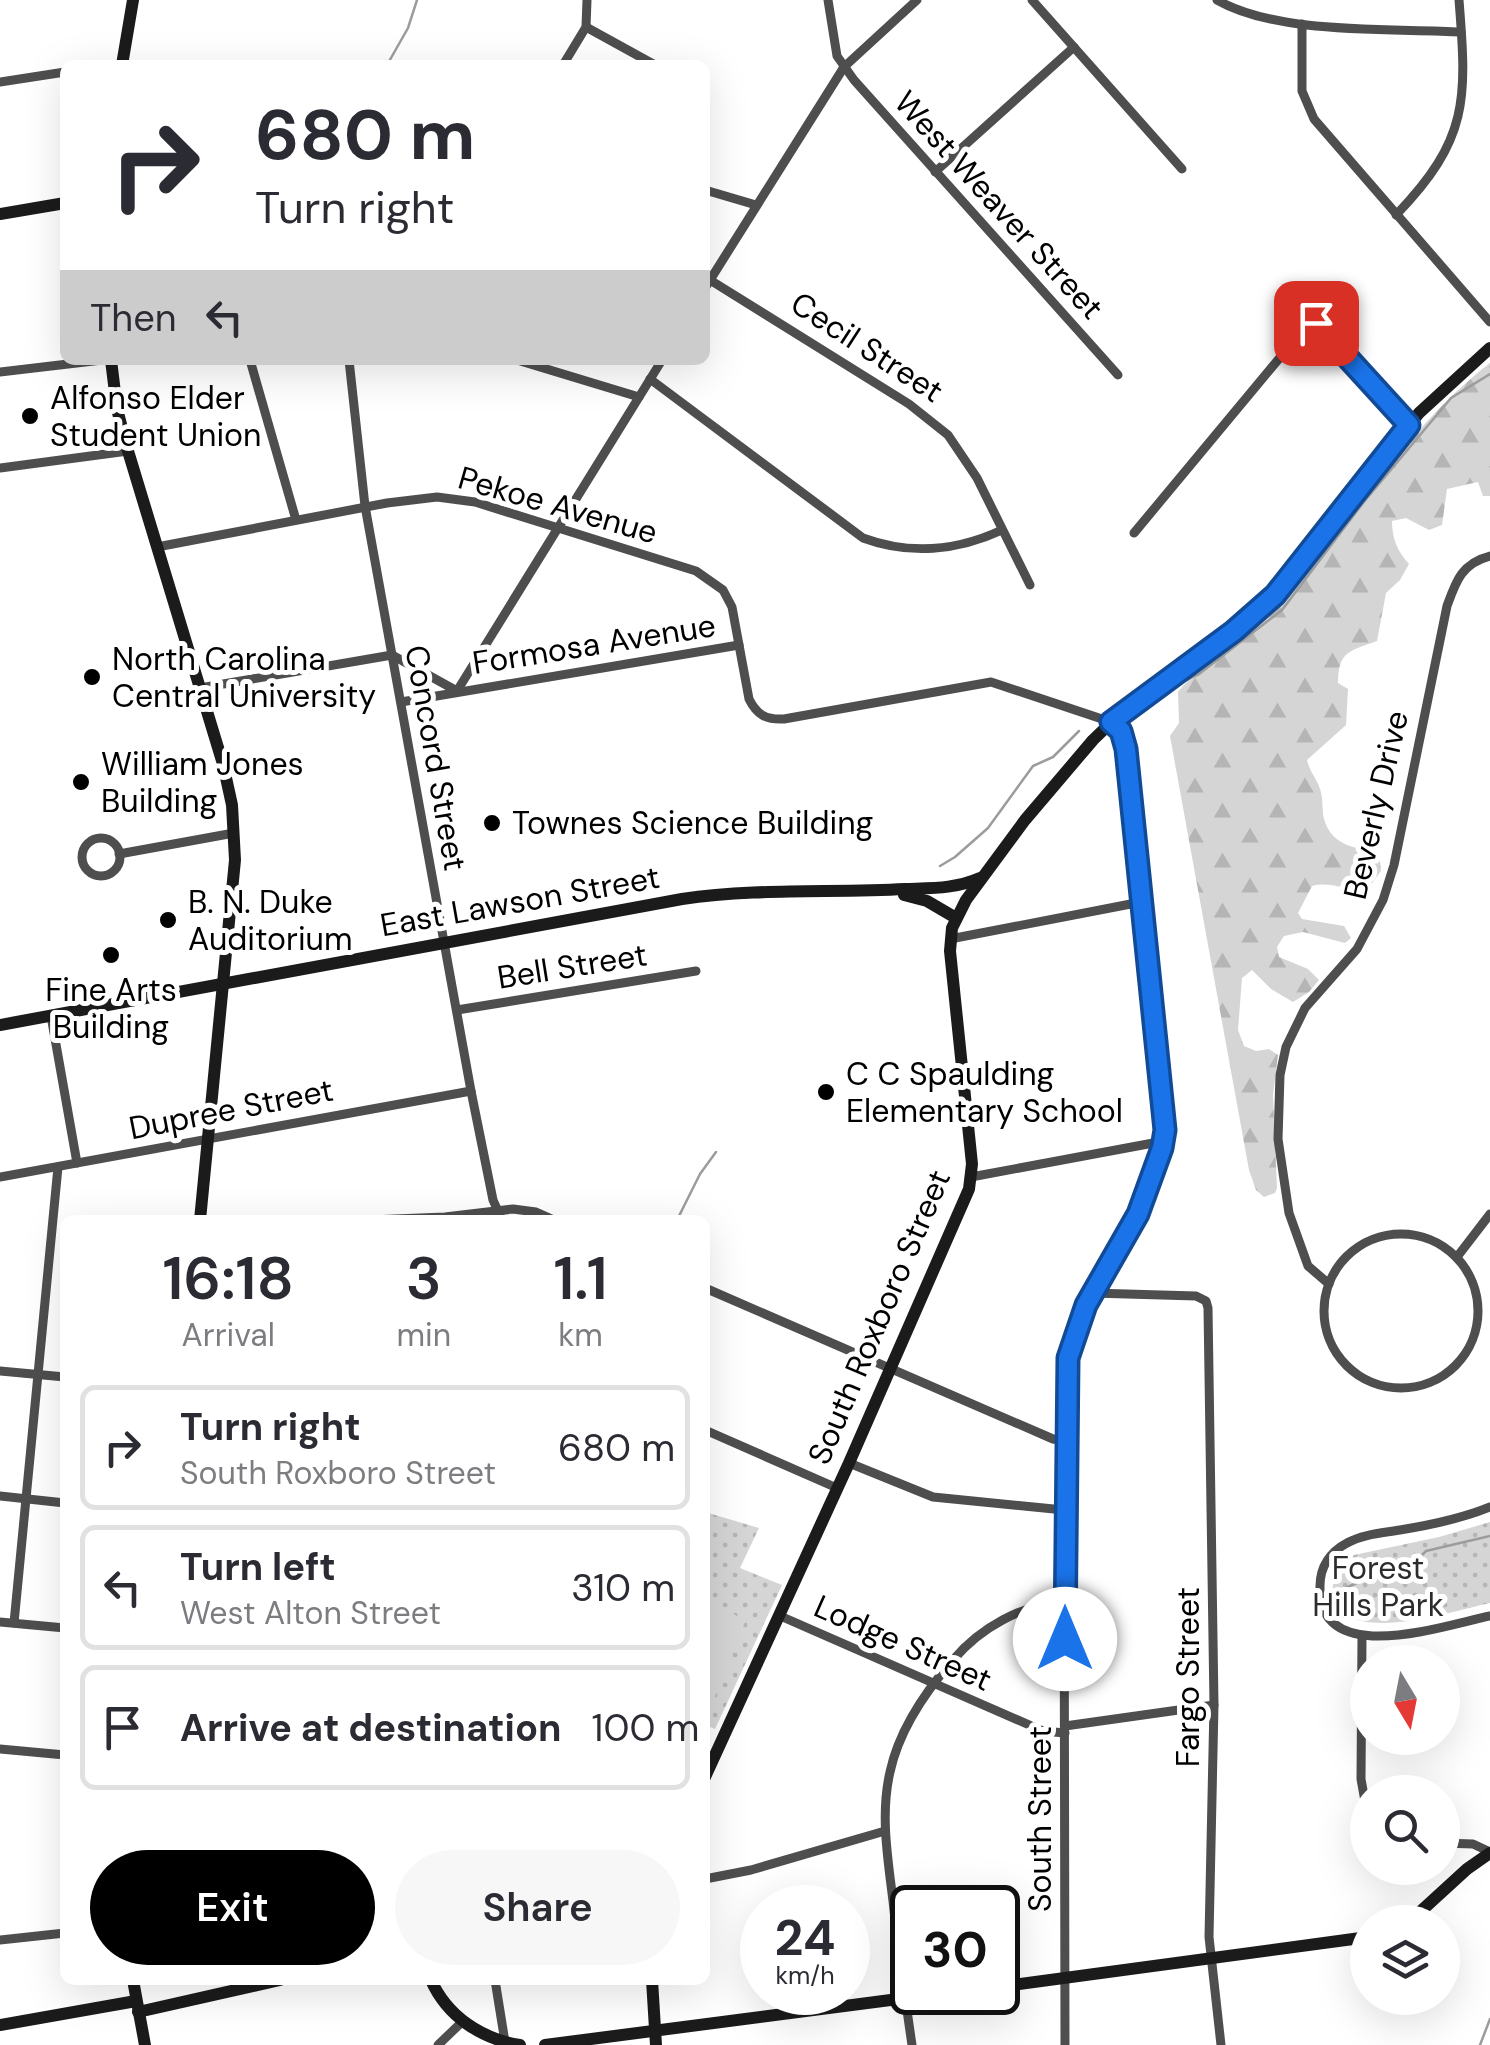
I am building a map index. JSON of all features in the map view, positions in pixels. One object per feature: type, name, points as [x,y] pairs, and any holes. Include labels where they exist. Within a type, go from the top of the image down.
[{"type":"street","points":[[120,60],[133,0]]},
{"type":"street","points":[[566,60],[586,27],[587,0]]},
{"type":"street","points":[[828,0],[837,56],[844,68]]},
{"type":"street","points":[[710,281],[844,68],[917,0]]},
{"type":"street","points":[[1032,0],[1182,170]]},
{"type":"street","points":[[1217,0],[1248,15],[1302,24],[1461,32]]},
{"type":"street","points":[[1396,215],[1442,158],[1453,138],[1461,102],[1459,0]]},
{"type":"street","points":[[1302,24],[1302,90],[1309,110],[1323,132],[1490,322]]},
{"type":"street","points":[[586,27],[646,60]]},
{"type":"street","points":[[935,172],[1074,47]]},
{"type":"street","name":"West Weaver Street","points":[[844,68],[1118,376]]},
{"type":"street","points":[[0,82],[60,73]]},
{"type":"street","points":[[710,191],[756,205]]},
{"type":"street","points":[[0,214],[60,203]]},
{"type":"street","name":"Cecil Street","points":[[710,285],[933,422],[960,450],[1030,585]]},
{"type":"street","points":[[1134,533],[1306,325],[1316,323],[1332,337],[1409,425]]},
{"type":"street","name":"South Roxboro Street","points":[[710,1766],[964,1202],[971,1177],[950,939],[958,913],[1025,820],[1111,722],[1264,606],[1308,556],[1409,425],[1440,391],[1490,348]]},
{"type":"street","points":[[0,372],[60,365]]},
{"type":"street","points":[[113,365],[117,409],[227,781],[234,832],[224,985],[200,1215]]},
{"type":"street","points":[[251,365],[296,520]]},
{"type":"street","name":"Concord Street","points":[[351,365],[365,506],[472,1090],[500,1215]]},
{"type":"street","points":[[533,365],[639,398]]},
{"type":"street","points":[[457,692],[659,365]]},
{"type":"street","points":[[650,379],[864,538],[889,548],[919,550],[971,542],[1002,530]]},
{"type":"street","points":[[0,468],[128,451]]},
{"type":"street","name":"Pekoe Avenue","points":[[157,547],[365,506],[456,498],[707,577],[728,597],[754,708],[774,720],[991,682],[1111,722]]},
{"type":"street","name":"Beverly Drive","points":[[1329,1284],[1312,1271],[1304,1257],[1283,1186],[1279,1107],[1286,1047],[1305,1008],[1357,949],[1383,900],[1394,865],[1447,606],[1462,571],[1476,560],[1490,556]]},
{"type":"street","name":"Formosa Avenue","points":[[401,702],[739,645]]},
{"type":"street","points":[[200,688],[392,655]]},
{"type":"street","name":"Formosa Avenue","points":[[392,655],[457,692]]},
{"type":"street","name":"South Street","points":[[1065,2045],[1064,1510],[1068,1358],[1092,1293],[1132,1228],[1164,1140],[1126,749],[1121,731],[1111,722]]},
{"type":"street","points":[[120,854],[234,832]]},
{"type":"street","points":[[99,838],[110,840],[120,854],[115,870],[99,876],[85,868],[82,857],[88,842],[99,838]]},
{"type":"street","name":"East Lawson Street","points":[[0,1025],[710,895],[955,888],[982,878]]},
{"type":"street","points":[[928,889],[958,913]]},
{"type":"street","name":"East Lawson Street","points":[[876,892],[924,900],[958,913]]},
{"type":"street","points":[[950,939],[1141,902]]},
{"type":"street","name":"Bell Street","points":[[457,1010],[696,971]]},
{"type":"street","points":[[51,1016],[78,1164]]},
{"type":"street","name":"Dupree Street","points":[[0,1177],[472,1090]]},
{"type":"street","points":[[971,1177],[1164,1140]]},
{"type":"street","points":[[14,1623],[58,1167]]},
{"type":"street","points":[[500,1215],[525,1209],[541,1215]]},
{"type":"street","points":[[1456,1256],[1490,1214]]},
{"type":"street","points":[[1386,1235],[1421,1236],[1456,1256],[1475,1286],[1479,1309],[1476,1332],[1459,1362],[1441,1377],[1420,1386],[1385,1386],[1364,1378],[1333,1347],[1324,1305],[1329,1284],[1337,1268],[1354,1250],[1386,1235]]},
{"type":"street","points":[[710,1290],[890,1370],[1065,1441]]},
{"type":"street","name":"Fargo Street","points":[[1092,1293],[1196,1296],[1206,1301],[1208,1308],[1214,1705],[1210,1958],[1220,2045]]},
{"type":"street","points":[[0,1371],[60,1376]]},
{"type":"street","points":[[710,1432],[838,1488]]},
{"type":"street","points":[[849,1463],[933,1497],[1064,1510]]},
{"type":"street","points":[[0,1496],[60,1502]]},
{"type":"street","points":[[1490,1507],[1440,1523],[1352,1540],[1334,1552],[1320,1575],[1320,1602],[1329,1617],[1362,1637],[1392,1636],[1490,1616]]},
{"type":"street","points":[[891,1885],[885,1831],[887,1788],[897,1748],[933,1684],[958,1653],[982,1632],[1019,1612],[1065,1602]]},
{"type":"street","name":"Lodge Street","points":[[778,1616],[1043,1730],[1065,1730]]},
{"type":"street","points":[[0,1622],[60,1628]]},
{"type":"street","points":[[1362,1637],[1362,1775]]},
{"type":"street","points":[[1065,1730],[1214,1705]]},
{"type":"street","points":[[0,1751],[60,1755]]},
{"type":"street","points":[[710,1878],[752,1870],[885,1831]]},
{"type":"street","points":[[1429,1905],[1490,1853],[1474,1844],[1460,1844]]},
{"type":"street","points":[[0,1940],[60,1934]]},
{"type":"street","points":[[1020,1984],[1350,1939]]},
{"type":"street","points":[[134,1985],[145,2045]]},
{"type":"street","points":[[0,2025],[136,2007],[242,1985]]},
{"type":"street","points":[[434,1985],[474,2030],[520,2045]]},
{"type":"street","points":[[496,1985],[505,2042]]},
{"type":"street","points":[[652,1985],[656,2038]]},
{"type":"street","points":[[546,2045],[656,2038],[890,2000]]},
{"type":"street","points":[[908,2015],[912,2045]]},
{"type":"street","points":[[438,2045],[463,2022]]},
{"type":"green space","points":[[1490,363],[1490,496],[1483,496],[1478,482],[1447,489],[1442,525],[1429,530],[1406,518],[1392,521],[1396,544],[1409,564],[1386,593],[1377,641],[1353,650],[1340,664],[1338,683],[1348,689],[1346,725],[1307,760],[1320,789],[1329,830],[1347,845],[1379,852],[1381,871],[1367,890],[1312,886],[1298,913],[1302,919],[1344,926],[1351,938],[1345,943],[1303,932],[1284,936],[1277,947],[1279,957],[1308,969],[1319,980],[1309,992],[1293,1002],[1271,989],[1252,970],[1242,978],[1238,1030],[1244,1046],[1256,1051],[1269,1049],[1278,1055],[1273,1095],[1277,1188],[1264,1197],[1256,1190],[1249,1170],[1170,736],[1179,723],[1178,692],[1283,602],[1405,446]]},
{"type":"green space","points":[[710,1513],[759,1528],[740,1568],[782,1585],[715,1729],[710,1727]]},
{"type":"green space","name":"Forest Hills Park","points":[[1490,1522],[1490,1603],[1402,1622],[1356,1620],[1341,1610],[1333,1594],[1333,1582],[1354,1555]]},
{"type":"green space","points":[[710,1597],[745,1622],[714,1699],[710,1700]]},
{"type":"waterway","points":[[390,60],[408,28],[417,0]]},
{"type":"waterway","points":[[1186,680],[1282,610],[1363,503],[1451,398],[1490,374]]},
{"type":"waterway","points":[[940,866],[988,828],[1033,766],[1053,757],[1079,731]]},
{"type":"waterway","points":[[680,1215],[716,1152]]},
{"type":"waterway","points":[[1337,1592],[1380,1572],[1411,1566],[1426,1551],[1490,1536]]},
{"type":"waterway","points":[[1480,2045],[1490,2019]]},
{"type":"place","name":"Alfonso Elder Student Union","points":[[30,416]]},
{"type":"place","name":"North Carolina Central University","points":[[92,677]]},
{"type":"place","name":"William Jones Building","points":[[81,782]]},
{"type":"place","name":"Townes Science Building","points":[[492,823]]},
{"type":"place","name":"B. N. Duke Auditorium","points":[[168,920]]},
{"type":"place","name":"Fine Arts Building","points":[[111,955]]},
{"type":"place","name":"C C Spaulding Elementary School","points":[[826,1092]]},
{"type":"route","points":[[1065,1639],[1068,1358],[1086,1305],[1138,1214],[1165,1130],[1126,749],[1121,731],[1111,722],[1254,616],[1292,576],[1409,425],[1316,323]]}]
